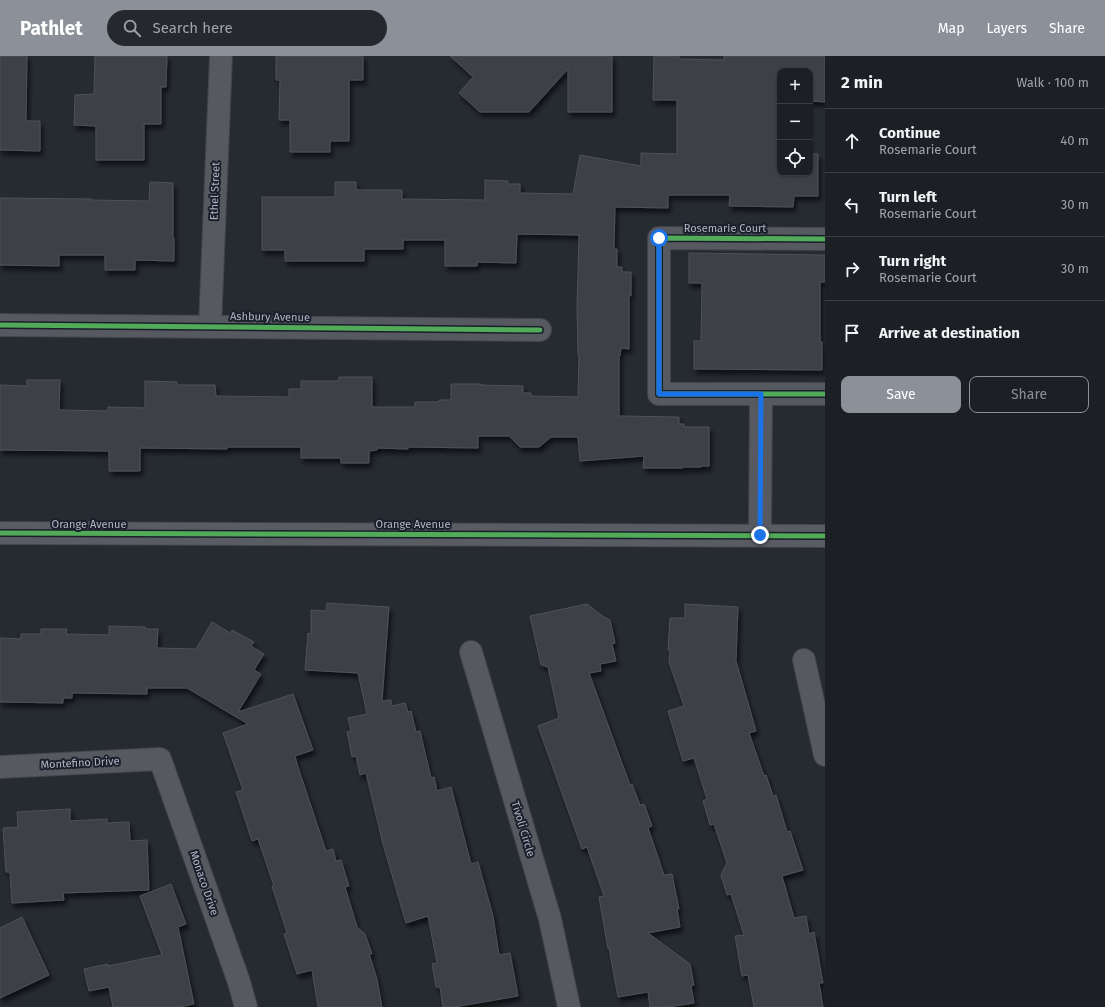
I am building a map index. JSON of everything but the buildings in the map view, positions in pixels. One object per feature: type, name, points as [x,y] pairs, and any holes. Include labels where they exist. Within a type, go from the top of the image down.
[{"type":"main road","name":"Orange Avenue","points":[[0,533],[825,536]]},
{"type":"street","name":"Ethel Street","points":[[210,327],[221,56]]},
{"type":"street","name":"Rosemarie Court","points":[[825,238],[659,238],[659,394],[825,394]]},
{"type":"street","name":"Ashbury Avenue","points":[[0,325],[540,330]]},
{"type":"street","points":[[760,535],[761,394]]},
{"type":"street","name":"Tivoli Circle","points":[[471,652],[550,919],[569,1007]]},
{"type":"street","points":[[804,660],[825,755]]},
{"type":"street","name":"Montefino Drive","points":[[0,767],[160,759]]},
{"type":"street","name":"Monaco Drive","points":[[160,759],[239,982],[246,1007]]},
{"type":"cycle path","points":[[825,239],[659,238],[659,394],[825,394]]},
{"type":"cycle path","points":[[0,325],[540,330]]},
{"type":"cycle path","points":[[0,533],[825,536]]},
{"type":"route","points":[[659,238],[659,394],[761,394],[760,535]]}]
